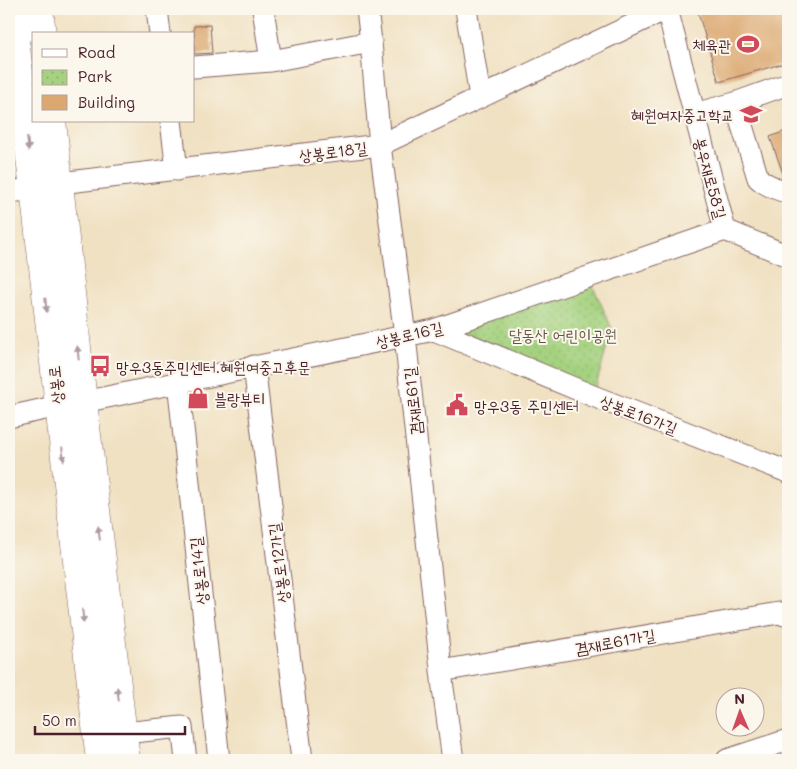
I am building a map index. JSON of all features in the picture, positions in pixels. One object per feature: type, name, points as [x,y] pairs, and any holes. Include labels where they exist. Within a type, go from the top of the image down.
[{"type":"main road","name":"상봉로","points":[[11,9],[21,190],[70,404],[126,760]]},
{"type":"main road","points":[[39,9],[42,32]]},
{"type":"main road","name":"상봉로","points":[[52,122],[60,183],[70,404],[100,760]]},
{"type":"street","points":[[157,9],[160,32]]},
{"type":"street","points":[[264,9],[271,61]]},
{"type":"street","name":"겸재로61길","points":[[366,9],[371,42],[380,145],[405,336],[441,671],[453,760]]},
{"type":"street","points":[[466,9],[480,97]]},
{"type":"street","name":"상봉로18길","points":[[60,183],[380,145],[667,9]]},
{"type":"street","name":"봉우재로58길","points":[[667,9],[725,230]]},
{"type":"street","points":[[195,67],[271,61],[371,42]]},
{"type":"street","points":[[694,114],[735,103],[788,84]]},
{"type":"street","points":[[735,103],[758,178],[762,182],[784,186]]},
{"type":"street","points":[[171,122],[176,170]]},
{"type":"street","points":[[725,230],[788,256]]},
{"type":"street","name":"상봉로16길","points":[[9,417],[434,330],[725,230]]},
{"type":"street","name":"상봉로16가길","points":[[434,330],[593,396],[788,472]]},
{"type":"street","name":"상봉로12가길","points":[[254,366],[302,760]]},
{"type":"street","name":"상봉로14길","points":[[178,381],[219,760]]},
{"type":"street","name":"겸재로61가길","points":[[441,671],[779,613],[788,616]]},
{"type":"street","points":[[123,733],[182,727],[186,760]]},
{"type":"street","points":[[727,760],[788,740]]},
{"type":"green space","name":"달동산 어린이공원","points":[[589,277],[612,329],[593,396],[434,330]]},
{"type":"building","name":"체육관","points":[[697,9],[783,9],[788,26],[788,62],[719,82]]},
{"type":"building","points":[[210,25],[212,53],[195,54],[194,26]]},
{"type":"building","points":[[788,130],[788,180],[785,179],[770,137]]},
{"type":"place","name":"체육관","points":[[748,44]]},
{"type":"place","name":"혜원여자중고학교","points":[[751,114]]},
{"type":"place","name":"망우3동주민센터.혜원여중고후문","points":[[100,366]]},
{"type":"place","name":"블랑뷰티","points":[[198,398]]},
{"type":"place","name":"망우3동 주민센터","points":[[457,405]]}]
